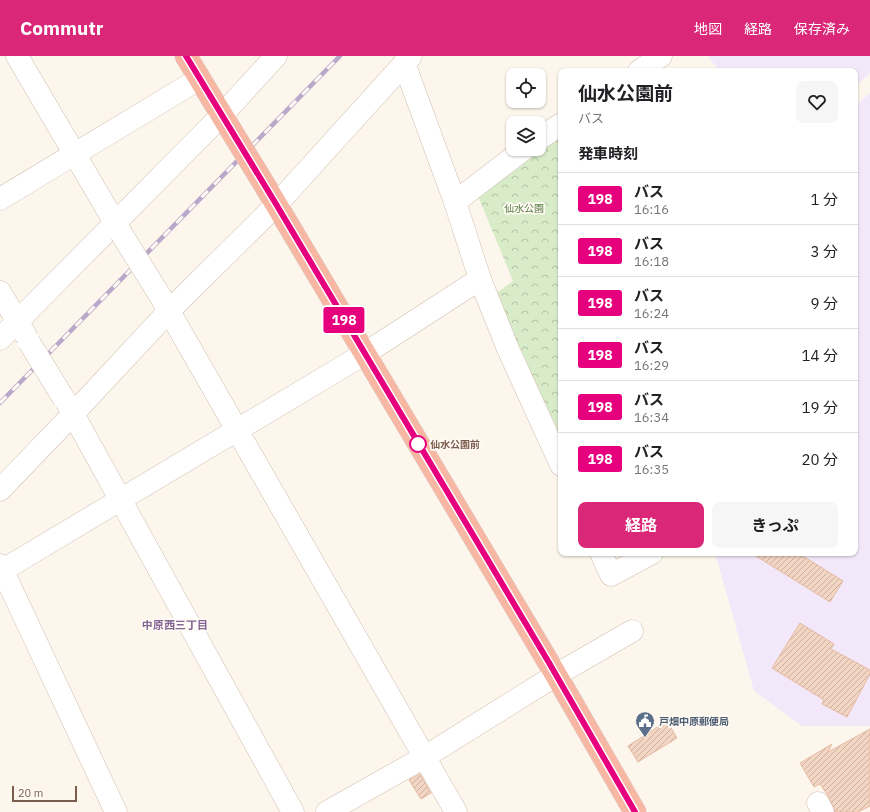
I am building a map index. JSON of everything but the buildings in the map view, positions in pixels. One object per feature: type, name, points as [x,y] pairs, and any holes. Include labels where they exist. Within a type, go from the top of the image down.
[{"type":"highway","points":[[186,56],[272,197],[556,675],[635,812]]},
{"type":"street","points":[[17,56],[238,430],[423,758],[456,812]]},
{"type":"street","points":[[0,339],[118,228],[225,121],[276,56]]},
{"type":"street","points":[[643,68],[661,56]]},
{"type":"street","points":[[0,490],[69,407],[165,305],[408,60],[480,279],[508,349],[558,457]]},
{"type":"street","points":[[0,199],[199,79]]},
{"type":"street","points":[[546,134],[558,126]]},
{"type":"street","points":[[455,202],[515,156]]},
{"type":"street","points":[[116,812],[1,568],[121,501],[364,354],[480,279]]},
{"type":"street","points":[[0,292],[69,407],[293,812]]},
{"type":"street","points":[[602,556],[611,575],[646,556]]},
{"type":"street","points":[[327,812],[423,758],[556,675],[632,631]]},
{"type":"shaded area","points":[[708,56],[870,56],[870,73],[858,84],[858,68],[717,68]]},
{"type":"shaded area","points":[[870,93],[870,726],[802,726],[754,691],[716,556],[858,556],[858,103]]},
{"type":"green space","name":"仙水公園","points":[[558,139],[558,457],[495,294],[513,281],[478,196],[530,156],[546,156],[546,146]]},
{"type":"railway","points":[[0,403],[340,56]]},
{"type":"bus line","name":"198","points":[[186,56],[276,204],[548,661],[635,812]]},
{"type":"place","name":"仙水公園前","points":[[418,444]]},
{"type":"place","name":"戸畑中原郵便局","points":[[645,738]]},
{"type":"district","name":"中原西三丁目","points":[[175,625]]}]
